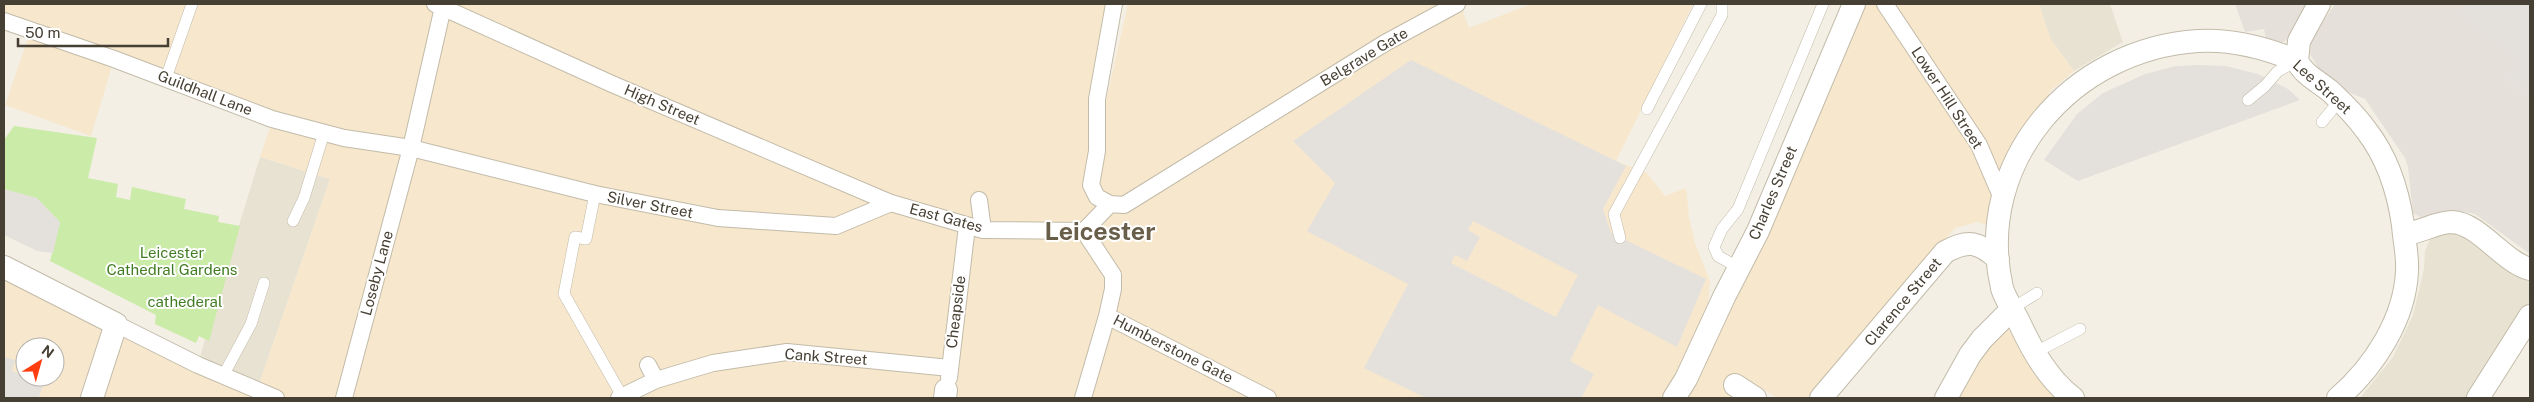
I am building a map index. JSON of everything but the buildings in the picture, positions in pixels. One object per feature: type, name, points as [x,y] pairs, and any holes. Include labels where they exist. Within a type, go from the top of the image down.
[{"type":"street","points":[[1084,231],[1110,204],[1097,197],[1091,185],[1097,150],[1097,99],[1114,4]]},
{"type":"street","name":"Belgrave Gate","points":[[1110,204],[1124,205],[1385,43],[1457,4]]},
{"type":"street","name":"Charles Street","points":[[1674,398],[1684,389],[1739,268],[1758,231],[1854,4]]},
{"type":"street","name":"Lower Hill Street","points":[[1885,4],[1979,145],[2001,196]]},
{"type":"street","points":[[2297,60],[2299,41],[2319,4]]},
{"type":"street","name":"Loseby Lane","points":[[344,398],[410,148],[439,6]]},
{"type":"street","name":"High Street","points":[[439,6],[612,84],[891,203]]},
{"type":"street","name":"Guildhall Lane","points":[[4,21],[166,78],[272,118],[344,138],[410,148]]},
{"type":"street","name":"Lee Street","points":[[2073,398],[2034,353],[2003,290],[1998,259],[1998,221],[2001,196],[2022,148],[2054,106],[2080,82],[2116,61],[2156,48],[2198,41],[2254,46],[2297,60],[2302,70],[2340,100],[2367,131],[2390,171],[2398,192],[2407,271],[2399,308],[2383,346],[2358,381],[2338,398]]},
{"type":"street","name":"Silver Street","points":[[410,148],[595,194],[632,206],[718,218],[836,226],[891,203]]},
{"type":"street","name":"Cheapside","points":[[947,384],[979,200]]},
{"type":"street","name":"East Gates","points":[[891,203],[975,228],[1084,231]]},
{"type":"street","points":[[2404,234],[2416,233],[2450,222],[2458,223],[2468,227],[2513,261],[2530,269]]},
{"type":"street","name":"Humberstone Gate","points":[[1084,231],[1113,275],[1113,289],[1108,316],[1268,398]]},
{"type":"street","name":"Clarence Street","points":[[1821,398],[1945,252],[1958,244],[1973,243],[1989,251],[1998,259]]},
{"type":"street","points":[[4,267],[223,376],[276,398]]},
{"type":"street","points":[[1946,398],[1970,355],[1982,339],[2013,308]]},
{"type":"street","points":[[1083,398],[1108,316]]},
{"type":"street","points":[[2478,398],[2530,316]]},
{"type":"street","points":[[92,398],[116,324]]},
{"type":"street","name":"Cank Street","points":[[620,397],[656,380],[726,359],[787,352],[947,384]]},
{"type":"street","points":[[648,365],[656,380]]},
{"type":"street","points":[[1735,385],[1755,398]]},
{"type":"lane","points":[[166,78],[192,4]]},
{"type":"lane","points":[[1647,109],[1701,4]]},
{"type":"lane","points":[[1620,238],[1614,214],[1722,16],[1722,4]]},
{"type":"lane","points":[[1739,268],[1718,256],[1714,247],[1722,229],[1738,209],[1823,4]]},
{"type":"lane","points":[[2248,100],[2265,86],[2278,71],[2297,60]]},
{"type":"lane","points":[[2322,122],[2340,100]]},
{"type":"lane","points":[[293,221],[304,198],[324,133]]},
{"type":"lane","points":[[595,194],[586,239],[575,237],[564,294],[620,397]]},
{"type":"lane","points":[[223,376],[251,324],[264,283]]},
{"type":"lane","points":[[2013,308],[2037,293]]},
{"type":"lane","points":[[2034,353],[2080,329]]},
{"type":"shaded area","points":[[4,4],[1121,4],[1103,100],[1102,148],[1106,101],[1128,4],[1460,4],[1469,28],[1531,4],[1693,4],[1616,161],[1647,173],[1665,196],[1686,188],[1689,217],[1695,243],[1710,281],[1708,303],[1714,319],[1739,268],[1751,271],[1865,4],[2039,4],[2050,38],[2074,71],[2049,92],[2049,102],[1990,226],[1978,222],[1955,228],[1807,398],[1777,398],[1761,388],[1756,398],[4,398],[4,267],[257,390],[330,179],[260,157],[273,119],[112,66],[91,136],[5,105],[31,30],[4,21]]},
{"type":"shaded area","points":[[2039,4],[2110,4],[2123,42],[2074,71],[2050,38]]},
{"type":"shaded area","points":[[2235,4],[2311,4],[2287,40],[2274,46],[2266,39],[2264,29],[2245,32]]},
{"type":"shaded area","points":[[2335,4],[2468,4],[2461,13],[2521,62],[2507,79],[2530,98],[2530,254],[2475,214],[2464,212],[2426,220],[2413,213],[2408,167],[2405,158],[2365,99],[2346,91],[2318,68],[2310,54],[2311,39]]},
{"type":"shaded area","points":[[2468,4],[2530,4],[2530,98],[2507,79],[2520,62],[2460,13]]},
{"type":"shaded area","points":[[1411,60],[1626,166],[1603,209],[1611,233],[1706,279],[1677,347],[1598,305],[1570,361],[1594,374],[1581,398],[1426,398],[1364,368],[1408,284],[1307,231],[1335,183],[1293,141]],"holes":[[[1473,221],[1578,275],[1556,317],[1451,263],[1455,255],[1467,261],[1480,237],[1468,230]]]},
{"type":"shaded area","points":[[2176,66],[2226,66],[2258,74],[2288,89],[2300,100],[2078,181],[2044,160],[2077,114],[2103,93],[2145,74]]},
{"type":"shaded area","points":[[260,157],[330,179],[257,390],[198,365],[211,316]]},
{"type":"shaded area","points":[[4,189],[37,198],[60,222],[53,253],[37,251],[4,235]]},
{"type":"shaded area","points":[[2440,233],[2462,234],[2530,277],[2530,301],[2468,398],[2360,398],[2393,357],[2413,315],[2424,269],[2425,251],[2430,239]]},
{"type":"shaded area","points":[[2007,326],[2034,374],[2055,398],[1946,398]]},
{"type":"shaded area","points":[[4,357],[15,360],[12,371],[15,372],[15,387],[42,387],[39,397],[43,398],[4,398]]},
{"type":"green space","name":"Leicester Cathedral Gardens","points":[[14,126],[97,138],[88,178],[118,184],[116,197],[130,200],[132,187],[186,199],[184,209],[219,216],[218,222],[240,226],[209,341],[199,336],[196,343],[155,324],[156,315],[50,261],[60,222],[4,189],[4,140]]},
{"type":"district","name":"Leicester","points":[[1100,231]]},
{"type":"park label","name":"cathederal","points":[[185,302]]}]
